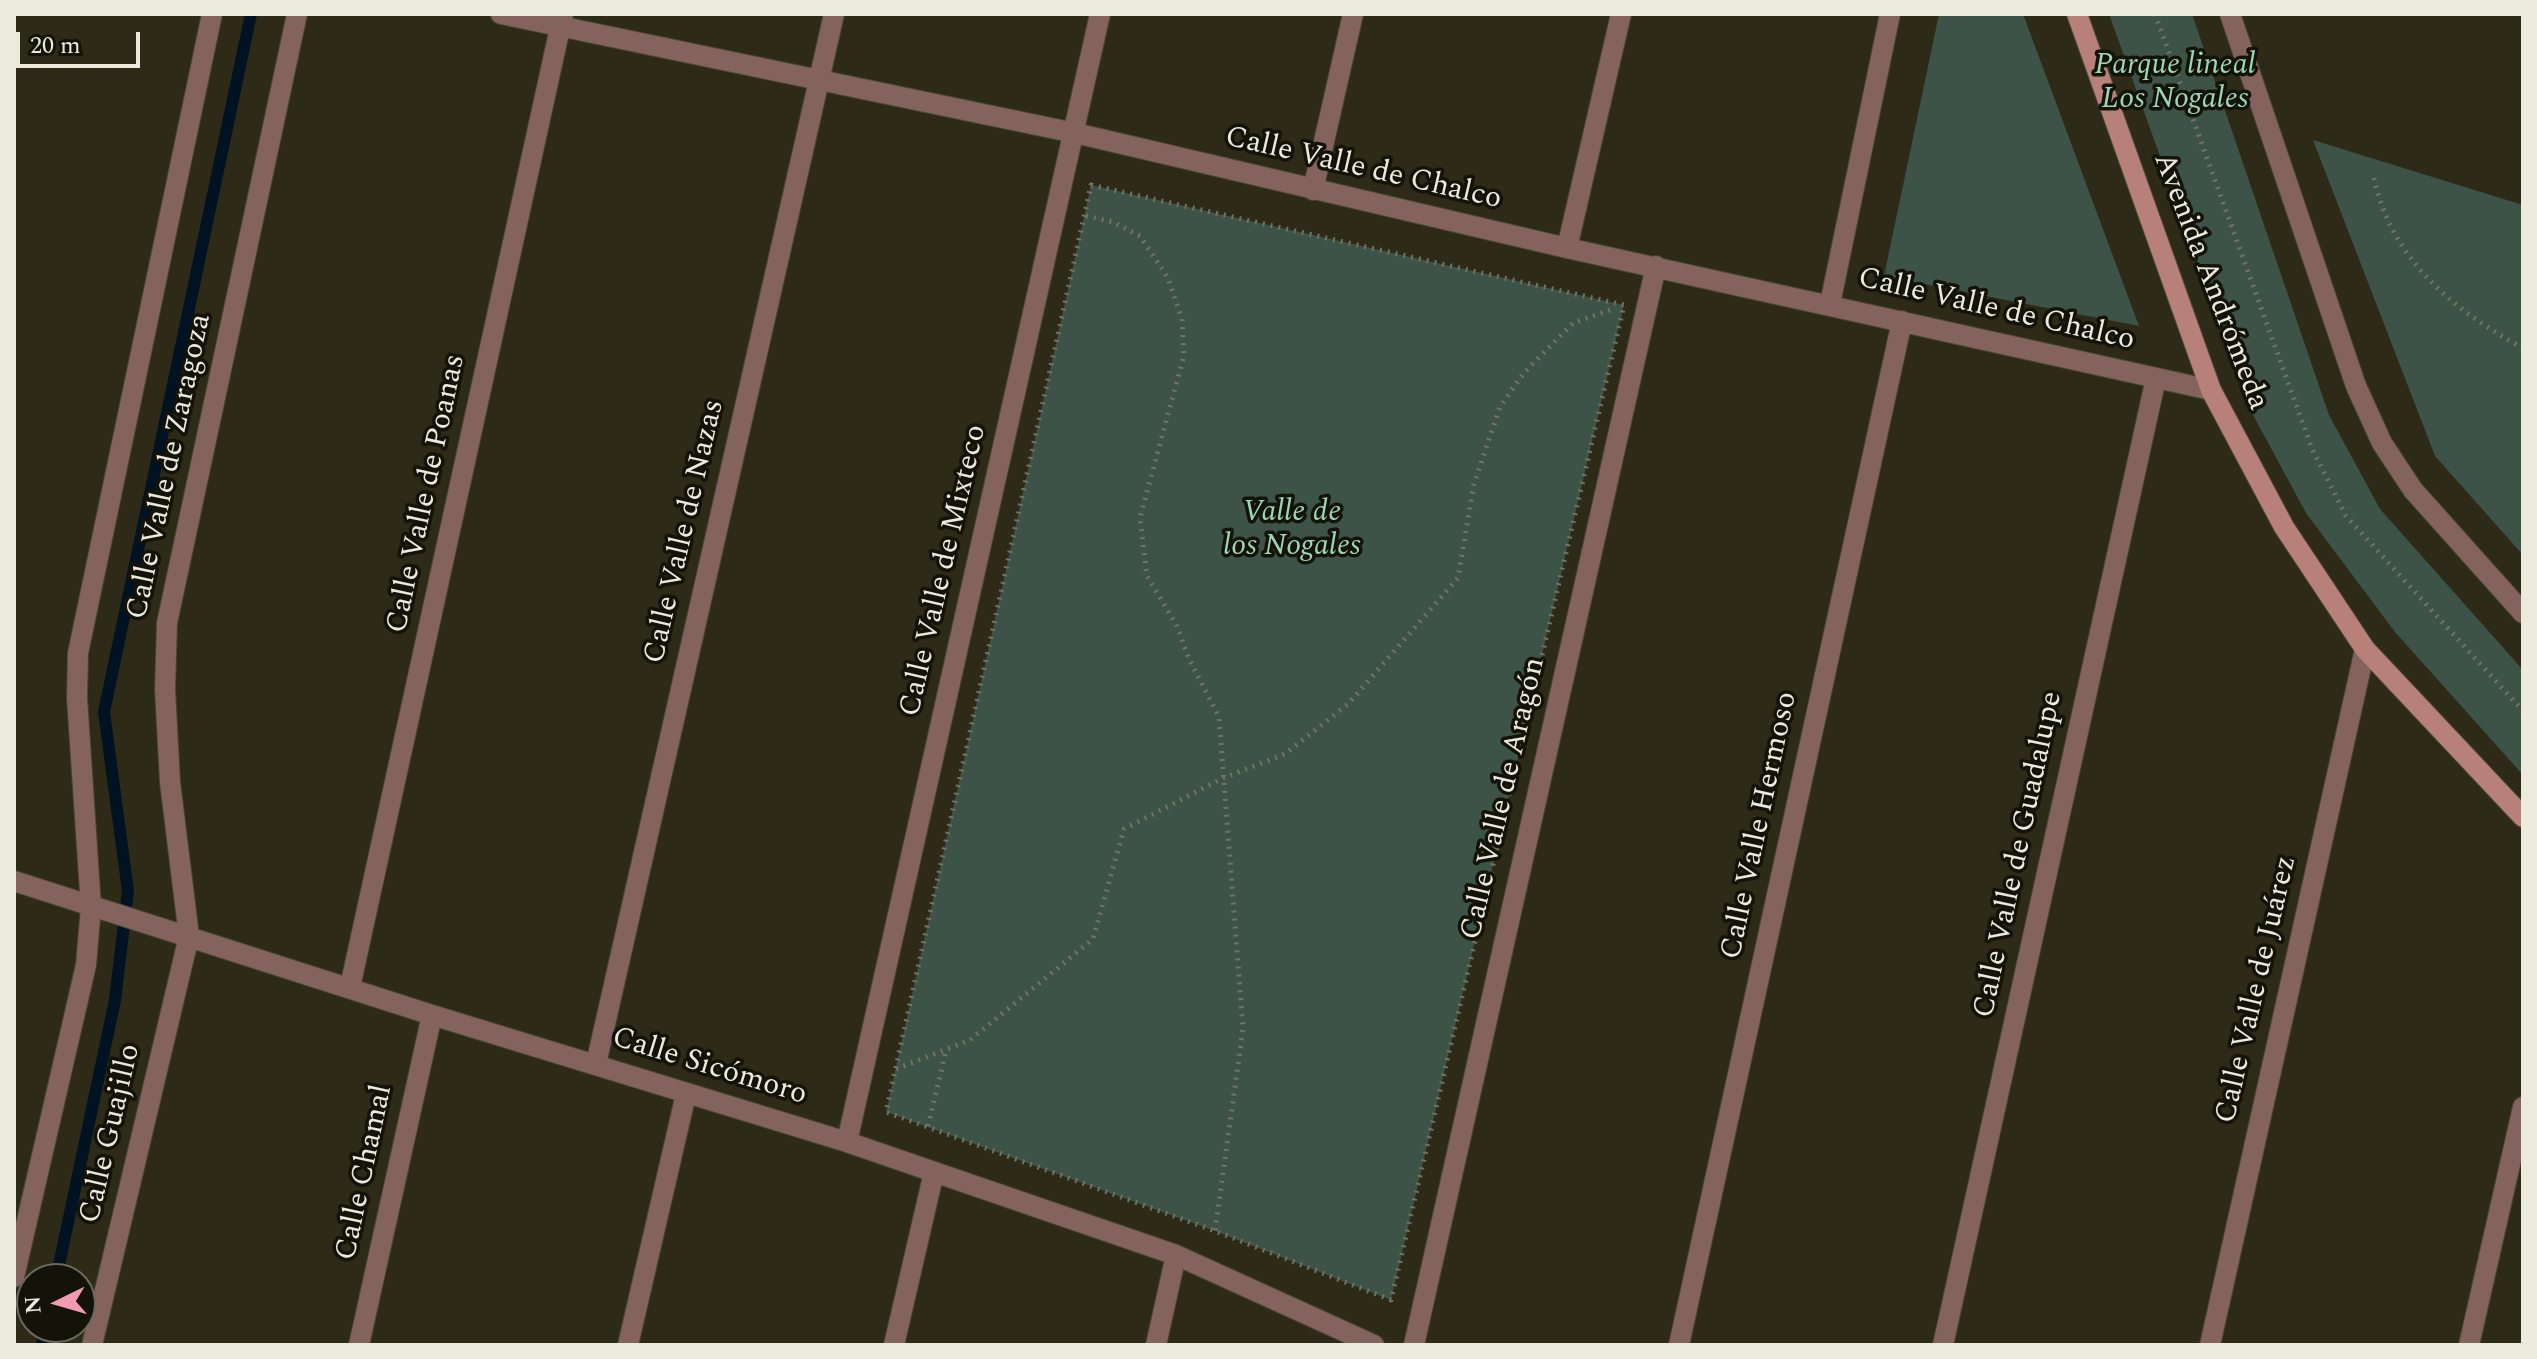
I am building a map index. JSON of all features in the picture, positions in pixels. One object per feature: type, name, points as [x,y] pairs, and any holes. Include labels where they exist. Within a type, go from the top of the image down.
[{"type":"street","name":"Calle Valle de Zaragoza","points":[[100,908],[77,698],[78,653],[212,14]]},
{"type":"street","name":"Calle Valle de Zaragoza","points":[[189,936],[170,782],[165,689],[167,623],[297,14]]},
{"type":"street","name":"Calle Valle de Chalco","points":[[501,14],[562,20],[1075,133],[1567,248],[2211,390]]},
{"type":"street","name":"Calle Valle de Nazas","points":[[596,1064],[834,14]]},
{"type":"street","name":"Calle Valle de Mixteco","points":[[847,1142],[1100,14]]},
{"type":"street","points":[[1313,190],[1353,14]]},
{"type":"street","points":[[1567,248],[1621,14]]},
{"type":"street","points":[[1830,304],[1890,14]]},
{"type":"street","name":"Avenida Andrómeda","points":[[2077,14],[2211,390],[2284,527],[2365,649],[2523,817]]},
{"type":"street","points":[[2230,14],[2356,386],[2382,443],[2413,490],[2523,613]]},
{"type":"street","name":"Calle Valle de Poanas","points":[[350,987],[562,20]]},
{"type":"street","name":"Calle Valle de Aragón","points":[[1414,1345],[1656,266]]},
{"type":"street","name":"Calle Valle Hermoso","points":[[1679,1345],[1902,321]]},
{"type":"street","name":"Calle Valle de Guadalupe","points":[[1943,1345],[2156,378]]},
{"type":"street","name":"Calle Valle de Juárez","points":[[2210,1345],[2365,649]]},
{"type":"street","name":"Calle Sicómoro","points":[[14,881],[432,1015],[847,1142],[1176,1255],[1374,1345]]},
{"type":"street","points":[[14,1277],[100,908]]},
{"type":"street","name":"Calle Guajillo","points":[[92,1345],[189,936]]},
{"type":"street","name":"Calle Chamal","points":[[359,1345],[432,1015]]},
{"type":"street","points":[[628,1345],[686,1094]]},
{"type":"street","points":[[2469,1345],[2523,1107]]},
{"type":"street","points":[[894,1345],[934,1172]]},
{"type":"street","points":[[1156,1345],[1176,1255]]},
{"type":"path","points":[[2155,14],[2312,449],[2346,516],[2523,711]]},
{"type":"path","points":[[2374,178],[2378,201],[2395,236],[2431,285],[2479,325],[2523,348]]},
{"type":"path","points":[[1091,185],[1624,305],[1391,1300],[1215,1231],[886,1112],[1091,185]]},
{"type":"path","points":[[1084,215],[1113,222],[1140,236],[1168,278],[1182,319],[1184,355],[1140,518],[1147,576],[1177,626],[1189,659],[1219,717],[1243,1029],[1215,1231]]},
{"type":"path","points":[[896,1069],[970,1040],[1093,939],[1124,829],[1223,778],[1285,754],[1348,704],[1458,578],[1474,484],[1500,407],[1523,374],[1573,323],[1624,305]]},
{"type":"path","points":[[928,1126],[947,1050]]},
{"type":"green space","points":[[1939,14],[2023,14],[2139,326],[1884,276]]},
{"type":"green space","name":"Parque lineal Los Nogales","points":[[2109,14],[2192,14],[2329,415],[2380,509],[2523,670],[2523,775],[2395,632],[2306,513],[2252,413]]},
{"type":"green space","points":[[2313,140],[2523,205],[2523,555],[2435,456]]},
{"type":"green space","name":"Valle de los Nogales","points":[[1091,185],[1624,305],[1391,1300],[1215,1231],[886,1112]]},
{"type":"waterway","points":[[59,1263],[115,1000],[128,891],[104,712],[251,14]]}]
